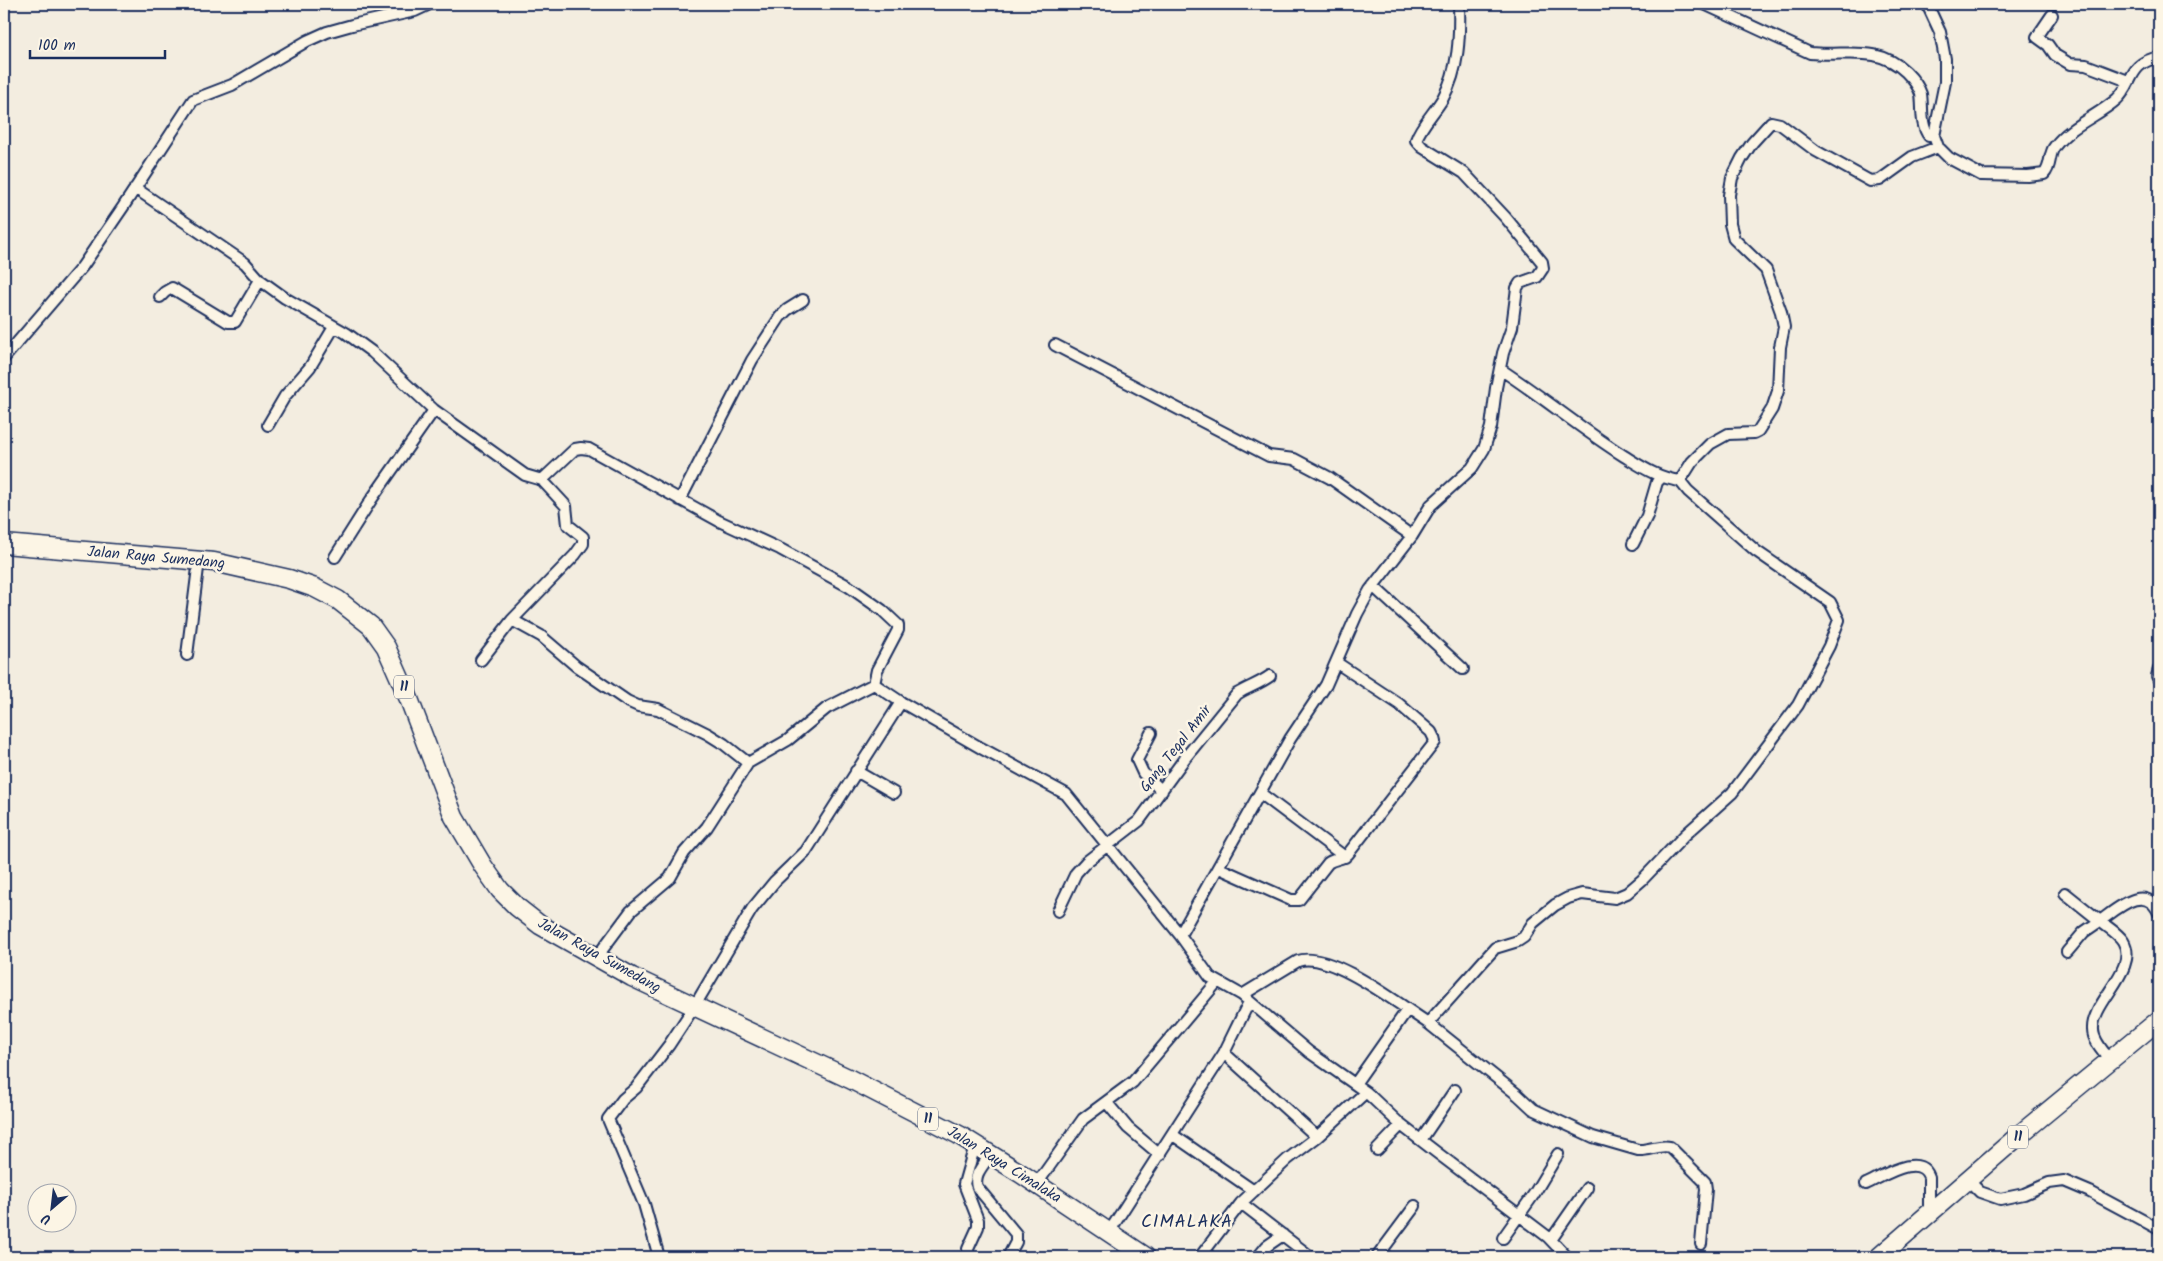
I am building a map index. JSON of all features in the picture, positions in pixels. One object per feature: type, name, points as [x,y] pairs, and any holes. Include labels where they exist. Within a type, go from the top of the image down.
[{"type":"highway","name":"Jalan Raya Sumedang","points":[[4,544],[214,562],[265,573],[315,588],[344,604],[370,626],[386,647],[454,817],[483,866],[500,890],[517,907],[540,925],[596,958],[694,1007]]},
{"type":"highway","name":"Jalan Raya Cimalaka","points":[[694,1007],[886,1097],[975,1145],[1146,1257]]},
{"type":"highway","name":"11","points":[[1879,1257],[1969,1181],[2024,1131],[2159,1020]]},
{"type":"street","points":[[4,358],[82,267],[193,100],[232,86],[300,44],[320,35],[352,25],[415,11],[430,4]]},
{"type":"street","points":[[1180,936],[1290,739],[1313,706],[1337,662],[1356,614],[1373,586],[1412,536],[1431,505],[1472,468],[1484,449],[1491,428],[1500,369],[1512,327],[1518,286],[1520,283],[1537,277],[1542,272],[1543,265],[1506,218],[1464,173],[1422,146],[1416,140],[1444,96],[1450,82],[1460,39],[1459,4]]},
{"type":"street","points":[[1704,4],[1810,53],[1871,53],[1891,61],[1916,82],[1920,94],[1925,130],[1929,136],[1934,136]]},
{"type":"street","points":[[1927,4],[1940,32],[1945,59],[1945,82],[1934,136],[1938,147],[1949,158],[1981,176],[2044,174],[2048,168],[2052,150],[2058,142],[2118,98],[2140,65],[2159,57]]},
{"type":"street","points":[[2052,15],[2037,37],[2048,45],[2055,55],[2070,64],[2086,65],[2128,81]]},
{"type":"street","points":[[1680,481],[1692,462],[1710,444],[1728,434],[1754,434],[1758,431],[1772,410],[1778,391],[1780,347],[1784,327],[1781,312],[1766,270],[1734,239],[1730,224],[1729,195],[1732,178],[1752,143],[1771,122],[1780,124],[1816,151],[1870,181],[1880,180],[1912,157],[1938,147]]},
{"type":"street","points":[[135,188],[245,263],[260,280],[286,298],[346,333],[372,352],[434,410],[526,475],[542,480],[566,506],[568,526],[583,537],[584,541],[575,555],[512,620],[481,660]]},
{"type":"street","points":[[160,297],[172,288],[228,322],[235,322],[260,280]]},
{"type":"street","points":[[680,500],[752,360],[780,317],[802,300]]},
{"type":"street","points":[[268,425],[285,396],[310,367],[334,327]]},
{"type":"street","points":[[1055,345],[1269,456],[1294,459],[1330,478],[1412,536]]},
{"type":"street","points":[[1428,1023],[1495,948],[1518,941],[1524,937],[1533,923],[1555,905],[1568,898],[1582,894],[1615,898],[1627,892],[1642,880],[1685,835],[1732,793],[1798,705],[1829,646],[1839,620],[1830,602],[1756,551],[1680,481],[1662,478],[1598,440],[1500,369]]},
{"type":"street","points":[[335,557],[434,410]]},
{"type":"street","points":[[542,480],[575,450],[581,448],[589,449],[719,521],[780,549],[848,586],[896,622],[898,630],[878,670],[874,684],[827,708],[788,740],[748,763],[707,827],[684,852],[670,878],[631,910],[596,958]]},
{"type":"street","points":[[1633,544],[1647,516],[1658,482],[1662,478]]},
{"type":"street","points":[[187,655],[199,560]]},
{"type":"street","points":[[1373,586],[1463,668]]},
{"type":"street","points":[[512,620],[541,636],[576,666],[627,701],[638,706],[658,709],[708,734],[748,763]]},
{"type":"street","points":[[1219,868],[1297,901],[1309,890],[1328,863],[1333,859],[1345,857],[1386,808],[1435,740],[1430,732],[1399,704],[1337,662]]},
{"type":"street","points":[[2159,670],[2157,676],[2159,680]]},
{"type":"street","name":"Gang Tegal Amir","points":[[1058,911],[1076,873],[1107,844],[1139,822],[1196,744],[1237,694],[1246,688],[1257,685],[1270,676]]},
{"type":"street","points":[[874,684],[901,702],[1066,794],[1180,936],[1199,965],[1217,982],[1245,999],[1309,1052],[1366,1092],[1401,1125],[1551,1240],[1567,1257]]},
{"type":"street","points":[[659,1257],[644,1204],[608,1119],[623,1099],[636,1088],[694,1007],[752,908],[774,881],[806,852],[901,702]]},
{"type":"street","points":[[1151,733],[1137,760],[1143,773],[1162,791]]},
{"type":"street","points":[[856,771],[894,793]]},
{"type":"street","points":[[1260,794],[1345,857]]},
{"type":"street","points":[[2065,893],[2120,937],[2126,949],[2125,964],[2098,1010],[2092,1029],[2094,1036],[2110,1060]]},
{"type":"street","points":[[2067,952],[2084,932],[2134,899],[2144,899],[2150,902],[2159,913]]},
{"type":"street","points":[[1109,1232],[1173,1135],[1224,1052],[1245,999],[1298,961],[1309,959],[1357,976],[1428,1023],[1538,1112],[1593,1137],[1638,1150],[1664,1146],[1670,1147],[1705,1182],[1701,1244]]},
{"type":"street","points":[[1036,1184],[1083,1119],[1139,1076],[1217,982]]},
{"type":"street","points":[[1355,1084],[1407,1010]]},
{"type":"street","points":[[1224,1052],[1316,1137]]},
{"type":"street","points":[[1421,1140],[1454,1090]]},
{"type":"street","points":[[1200,1257],[1241,1203],[1366,1092]]},
{"type":"street","points":[[1107,1102],[1128,1128],[1160,1154]]},
{"type":"street","points":[[1377,1150],[1401,1125]]},
{"type":"street","points":[[1173,1135],[1254,1191]]},
{"type":"street","points":[[969,1257],[968,1249],[978,1227],[978,1220],[964,1184],[975,1145]]},
{"type":"street","points":[[1503,1238],[1534,1194],[1558,1154]]},
{"type":"street","points":[[990,1155],[976,1176],[976,1182],[977,1187],[1016,1234],[1016,1242],[1008,1257]]},
{"type":"street","points":[[1866,1184],[1908,1165],[1918,1166],[1928,1174],[1929,1214]]},
{"type":"street","points":[[1969,1181],[1980,1192],[2000,1199],[2024,1194],[2049,1183],[2064,1181],[2090,1192],[2159,1229]]},
{"type":"street","points":[[1551,1240],[1587,1188]]},
{"type":"street","points":[[1241,1203],[1311,1257]]},
{"type":"street","points":[[1377,1257],[1415,1206]]},
{"type":"street","points":[[1258,1257],[1267,1246],[1283,1236]]},
{"type":"district","name":"CIMALAKA","points":[[1187,1222]]}]
